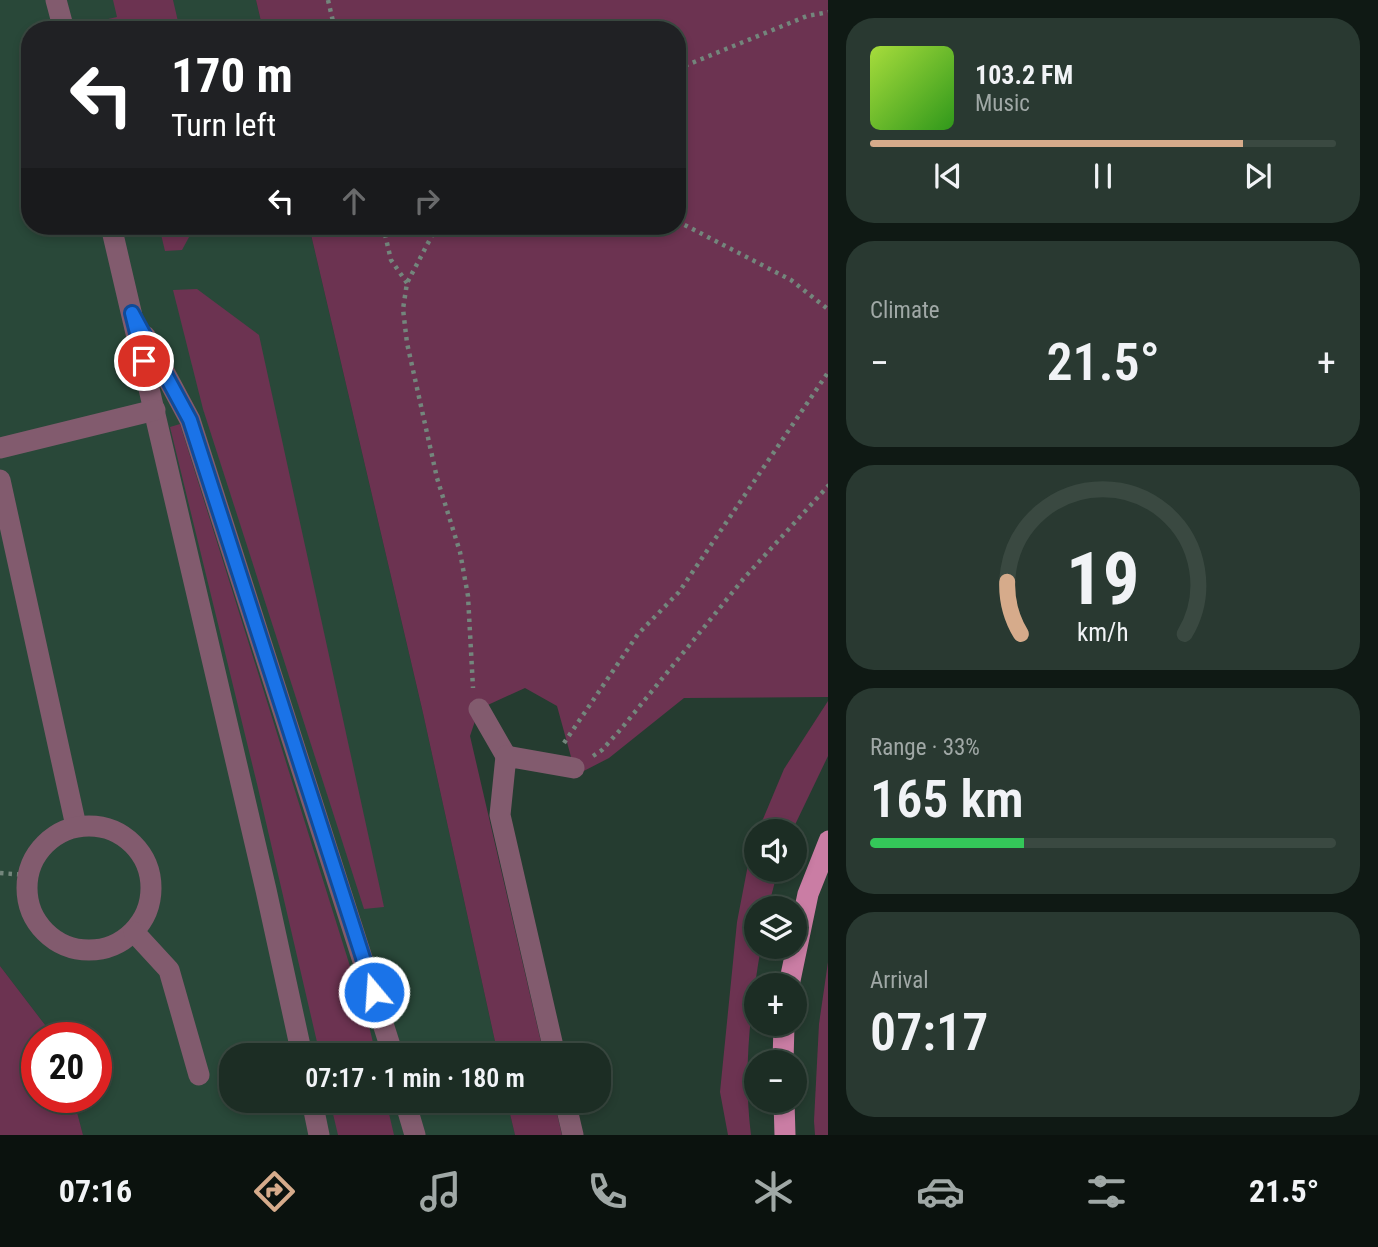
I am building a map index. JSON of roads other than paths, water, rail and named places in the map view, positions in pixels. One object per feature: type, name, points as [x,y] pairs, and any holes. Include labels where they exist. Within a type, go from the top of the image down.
[{"type":"main road","points":[[792,973],[808,894],[828,841]]},
{"type":"main road","points":[[784,1113],[785,1135]]},
{"type":"lane","points":[[56,0],[62,21]]},
{"type":"lane","points":[[113,235],[299,1043]]},
{"type":"lane","points":[[132,313],[190,420],[389,1043]]},
{"type":"lane","points":[[0,448],[155,410]]},
{"type":"lane","points":[[0,480],[76,826]]},
{"type":"lane","points":[[479,709],[506,756],[500,815],[552,1043]]},
{"type":"lane","points":[[506,756],[574,768]]},
{"type":"lane","points":[[76,826],[103,827],[127,838],[144,858],[152,883],[148,909],[134,932],[112,947],[86,951],[59,944],[39,927],[27,902],[27,876],[36,853],[54,835],[76,826]]},
{"type":"lane","points":[[134,932],[169,971],[199,1075]]},
{"type":"lane","points":[[314,1113],[319,1135]]},
{"type":"lane","points":[[409,1113],[415,1135]]},
{"type":"lane","points":[[568,1113],[573,1135]]}]
